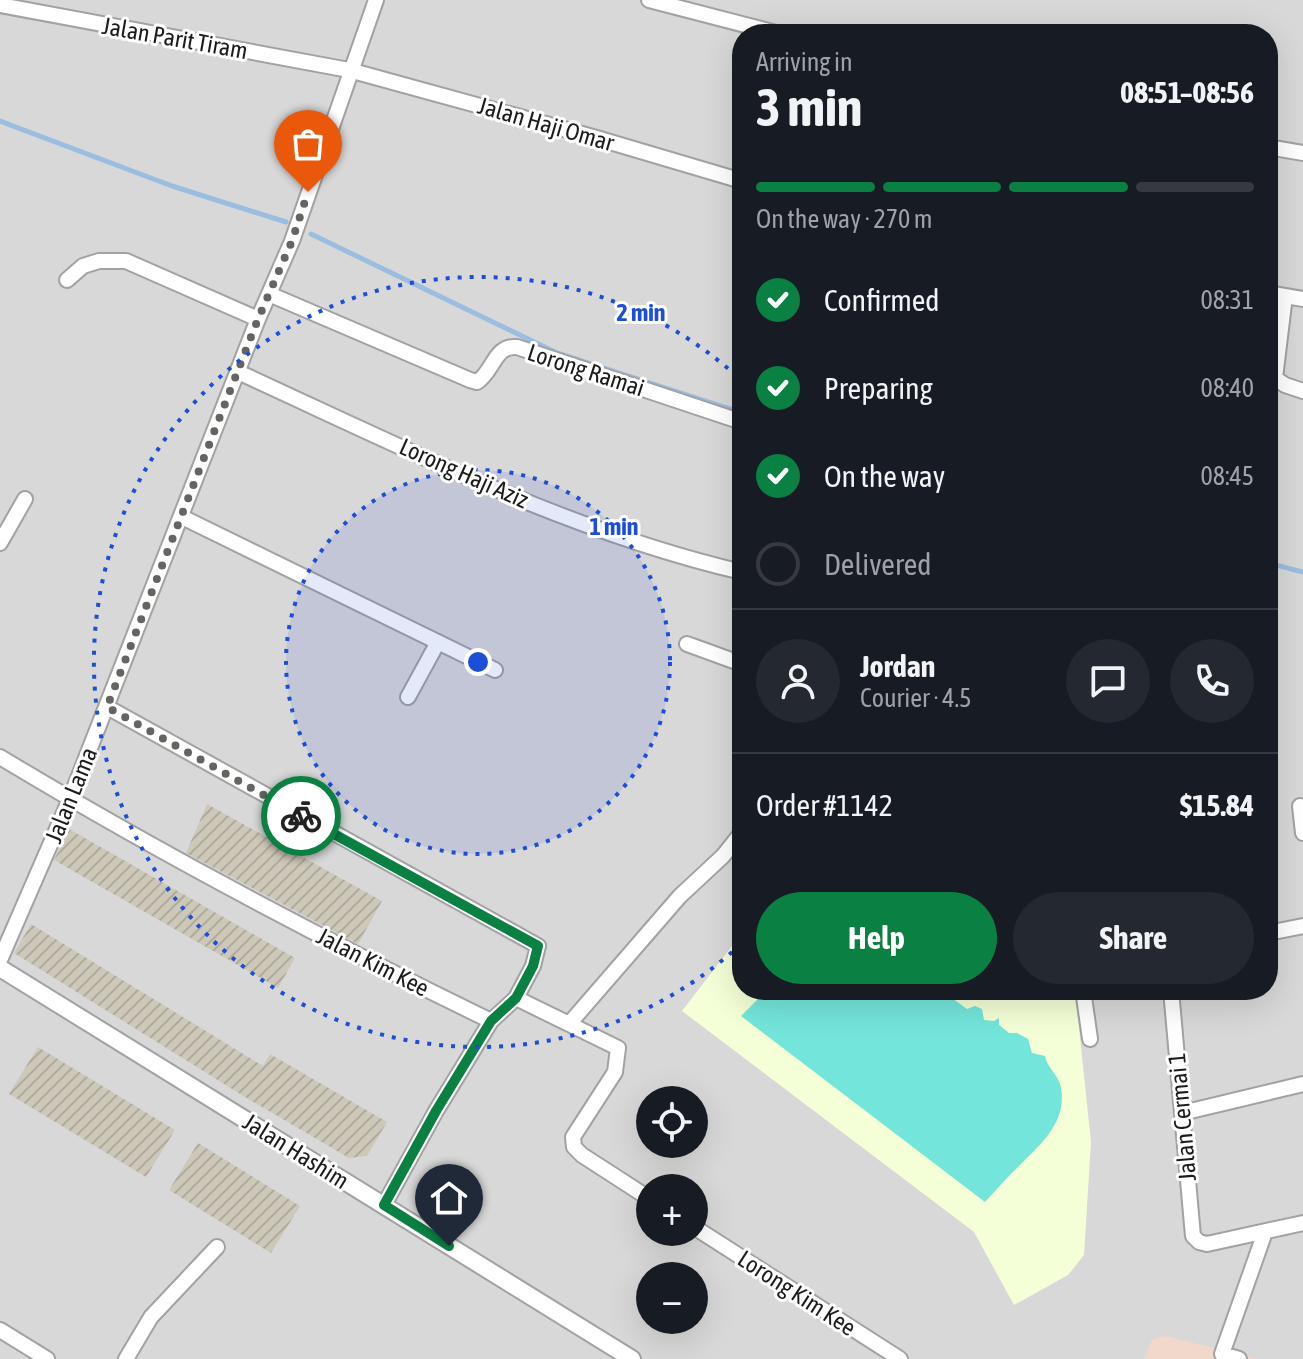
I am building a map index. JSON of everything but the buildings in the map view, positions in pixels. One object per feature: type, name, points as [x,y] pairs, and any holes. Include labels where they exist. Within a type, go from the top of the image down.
[{"type":"street","name":"Jalan Lama","points":[[0,960],[70,799],[258,319],[292,241],[349,70],[376,0]]},
{"type":"street","points":[[649,0],[741,24]]},
{"type":"street","name":"Jalan Parit Tiram","points":[[0,5],[349,70]]},
{"type":"street","name":"Jalan Haji Omar","points":[[349,70],[732,178]]},
{"type":"street","points":[[1278,149],[1303,153]]},
{"type":"street","points":[[67,280],[83,266],[99,261],[126,261],[258,319]]},
{"type":"street","name":"Lorong Ramai","points":[[269,294],[477,382],[483,378],[500,351],[517,347],[732,419]]},
{"type":"street","points":[[1278,295],[1303,299]]},
{"type":"street","points":[[1278,353],[1285,296]]},
{"type":"street","name":"Lorong Haji Aziz","points":[[238,372],[508,495],[688,559],[732,570]]},
{"type":"street","points":[[1278,380],[1303,391]]},
{"type":"street","points":[[0,543],[25,499]]},
{"type":"street","points":[[182,517],[495,670]]},
{"type":"street","points":[[408,697],[438,642]]},
{"type":"street","points":[[687,644],[732,660]]},
{"type":"street","points":[[107,707],[413,879],[535,943],[538,950],[533,966],[516,998],[491,1021],[384,1205]]},
{"type":"street","name":"Jalan Kim Kee","points":[[0,757],[70,799],[364,960],[491,1021]]},
{"type":"street","points":[[1300,806],[1303,833]]},
{"type":"street","points":[[569,1024],[680,896],[732,845]]},
{"type":"street","points":[[1278,931],[1303,926]]},
{"type":"street","name":"Jalan Hashim","points":[[0,968],[632,1359]]},
{"type":"street","points":[[516,998],[618,1048],[615,1072],[573,1137],[574,1147],[636,1190]]},
{"type":"street","points":[[1084,1000],[1090,1039]]},
{"type":"street","name":"Jalan Cermai 1","points":[[1172,1000],[1193,1236],[1207,1244],[1265,1232]]},
{"type":"street","points":[[1182,1113],[1303,1084]]},
{"type":"street","points":[[1239,1359],[1222,1354],[1265,1232],[1303,1223]]},
{"type":"street","name":"Lorong Kim Kee","points":[[708,1236],[900,1359]]},
{"type":"street","points":[[126,1359],[151,1317],[217,1247]]},
{"type":"street","points":[[0,1330],[47,1359]]},
{"type":"shaded area","points":[[0,0],[1303,0],[1303,1359],[0,1359]]},
{"type":"shaded area","points":[[732,946],[732,1000],[1076,1000],[1091,1142],[1084,1255],[1068,1275],[1014,1305],[974,1232],[682,1011]]},
{"type":"shaded area","points":[[757,1000],[955,1000],[967,1009],[975,1006],[982,1009],[984,1020],[999,1018],[999,1025],[1009,1033],[1017,1033],[1028,1039],[1032,1053],[1045,1056],[1061,1088],[1060,1111],[1044,1141],[985,1202],[741,1016]]},
{"type":"shaded area","points":[[1164,1336],[1255,1359],[1144,1359],[1152,1340]]},
{"type":"waterway","points":[[0,121],[172,186],[286,222]]},
{"type":"waterway","points":[[311,234],[557,353],[732,410]]},
{"type":"waterway","points":[[1278,566],[1303,572]]},
{"type":"way so far","points":[[301,816],[107,707],[258,319],[292,241],[308,192]]},
{"type":"route","points":[[301,816],[538,946],[533,966],[516,998],[491,1021],[384,1205],[449,1246]]}]
